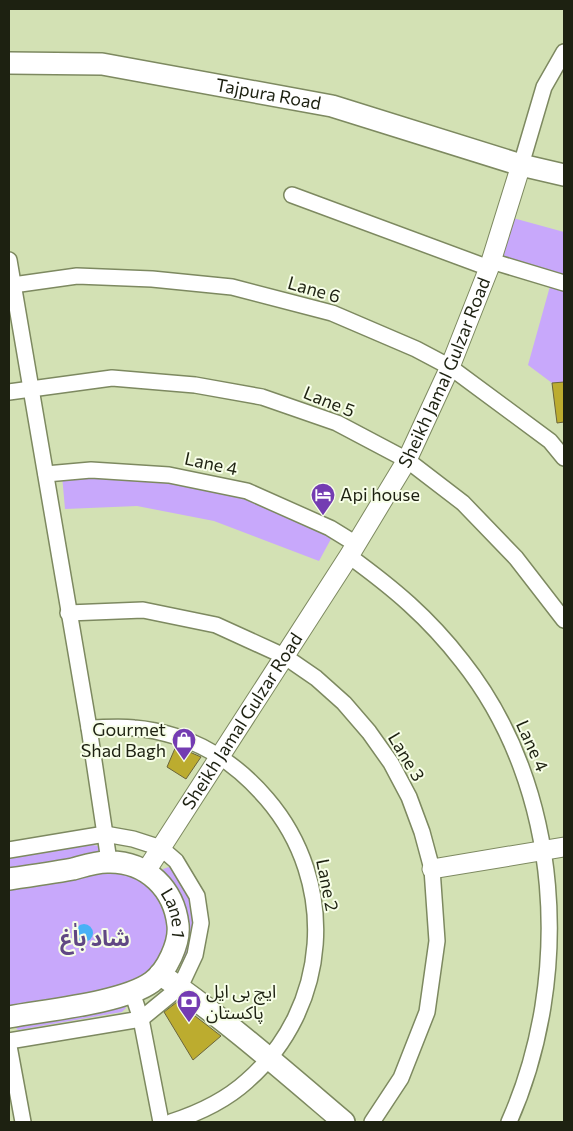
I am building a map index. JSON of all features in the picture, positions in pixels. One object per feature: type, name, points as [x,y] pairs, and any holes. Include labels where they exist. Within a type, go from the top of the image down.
[{"type":"main road","name":"Tajpura Road","points":[[9,63],[102,64],[332,106],[521,165],[564,175]]},
{"type":"main road","name":"Lane 1","points":[[9,879],[109,861],[130,864],[146,871],[159,882],[169,895],[176,912],[178,929],[176,947],[160,974],[152,982],[132,992],[95,1002],[9,1017]]},
{"type":"main road","points":[[160,974],[270,1059],[344,1122]]},
{"type":"street","name":"Sheikh Jamal Gulzar Road","points":[[146,871],[352,550],[407,460],[450,367],[490,265],[544,87],[564,52]]},
{"type":"street","points":[[292,195],[490,265],[564,283]]},
{"type":"street","points":[[9,260],[89,728],[109,861]]},
{"type":"street","name":"Lane 6","points":[[13,285],[78,276],[152,278],[232,287],[332,313],[416,349],[450,367],[550,441],[564,458]]},
{"type":"street","name":"Lane 5","points":[[9,392],[112,378],[195,385],[262,397],[337,423],[407,460],[463,503],[516,558],[564,620]]},
{"type":"street","name":"Lane 4","points":[[46,474],[91,470],[169,475],[247,491],[330,528],[429,622],[463,661],[492,705],[516,751],[555,849],[551,979],[540,1042],[519,1102],[509,1122]]},
{"type":"street","name":"Lane 3","points":[[68,613],[143,610],[216,624],[284,656],[316,678],[344,703],[369,732],[391,763],[409,797],[422,832],[432,870],[438,941],[427,1012],[402,1078],[372,1122]]},
{"type":"street","name":"Lane 2","points":[[89,728],[134,728],[179,737],[220,757],[254,783],[282,816],[302,855],[314,897],[316,940],[309,983],[294,1023],[270,1059],[247,1082],[221,1101],[192,1116],[171,1122]]},
{"type":"street","points":[[9,850],[105,834],[133,839],[161,848],[176,861],[197,896],[201,923],[195,955],[180,988],[141,1019],[9,1041]]},
{"type":"street","points":[[432,870],[555,849]]},
{"type":"street","points":[[132,992],[141,1019],[161,1122]]},
{"type":"street","points":[[9,1046],[23,1122]]},
{"type":"shaded area","points":[[513,218],[564,232],[564,382],[552,383],[528,365],[552,279],[499,263]]},
{"type":"shaded area","points":[[62,475],[153,477],[243,493],[332,537],[319,561],[214,521],[137,506],[65,509]]},
{"type":"shaded area","points":[[93,845],[98,846],[100,852],[95,856],[9,868],[9,857]]},
{"type":"shaded area","points":[[169,867],[192,901],[196,911],[193,943],[183,965],[177,962],[162,873],[163,869]]},
{"type":"shaded area","points":[[117,869],[149,884],[162,901],[169,921],[164,957],[136,986],[9,1008],[9,884]]},
{"type":"shaded area","points":[[125,1004],[126,1008],[122,1012],[18,1030],[15,1027],[15,1025]]},
{"type":"water","points":[[84,924],[90,927],[93,933],[90,939],[84,942],[78,939],[75,933],[78,927]]},
{"type":"building","points":[[564,382],[564,422],[557,423],[552,383]]},
{"type":"building","name":"Gourmet Shad Bagh","points":[[176,746],[201,757],[186,779],[167,767]]},
{"type":"building","name":"ایچ بی ایل پاکستان","points":[[177,1002],[221,1036],[193,1060],[164,1012]]},
{"type":"place","name":"Api house","points":[[323,516]]},
{"type":"place","name":"Gourmet Shad Bagh","points":[[184,761]]},
{"type":"place","name":"ایچ بی ایل پاکستان","points":[[189,1023]]},
{"type":"district","name":"شاد باٰغ","points":[[95,938]]}]
